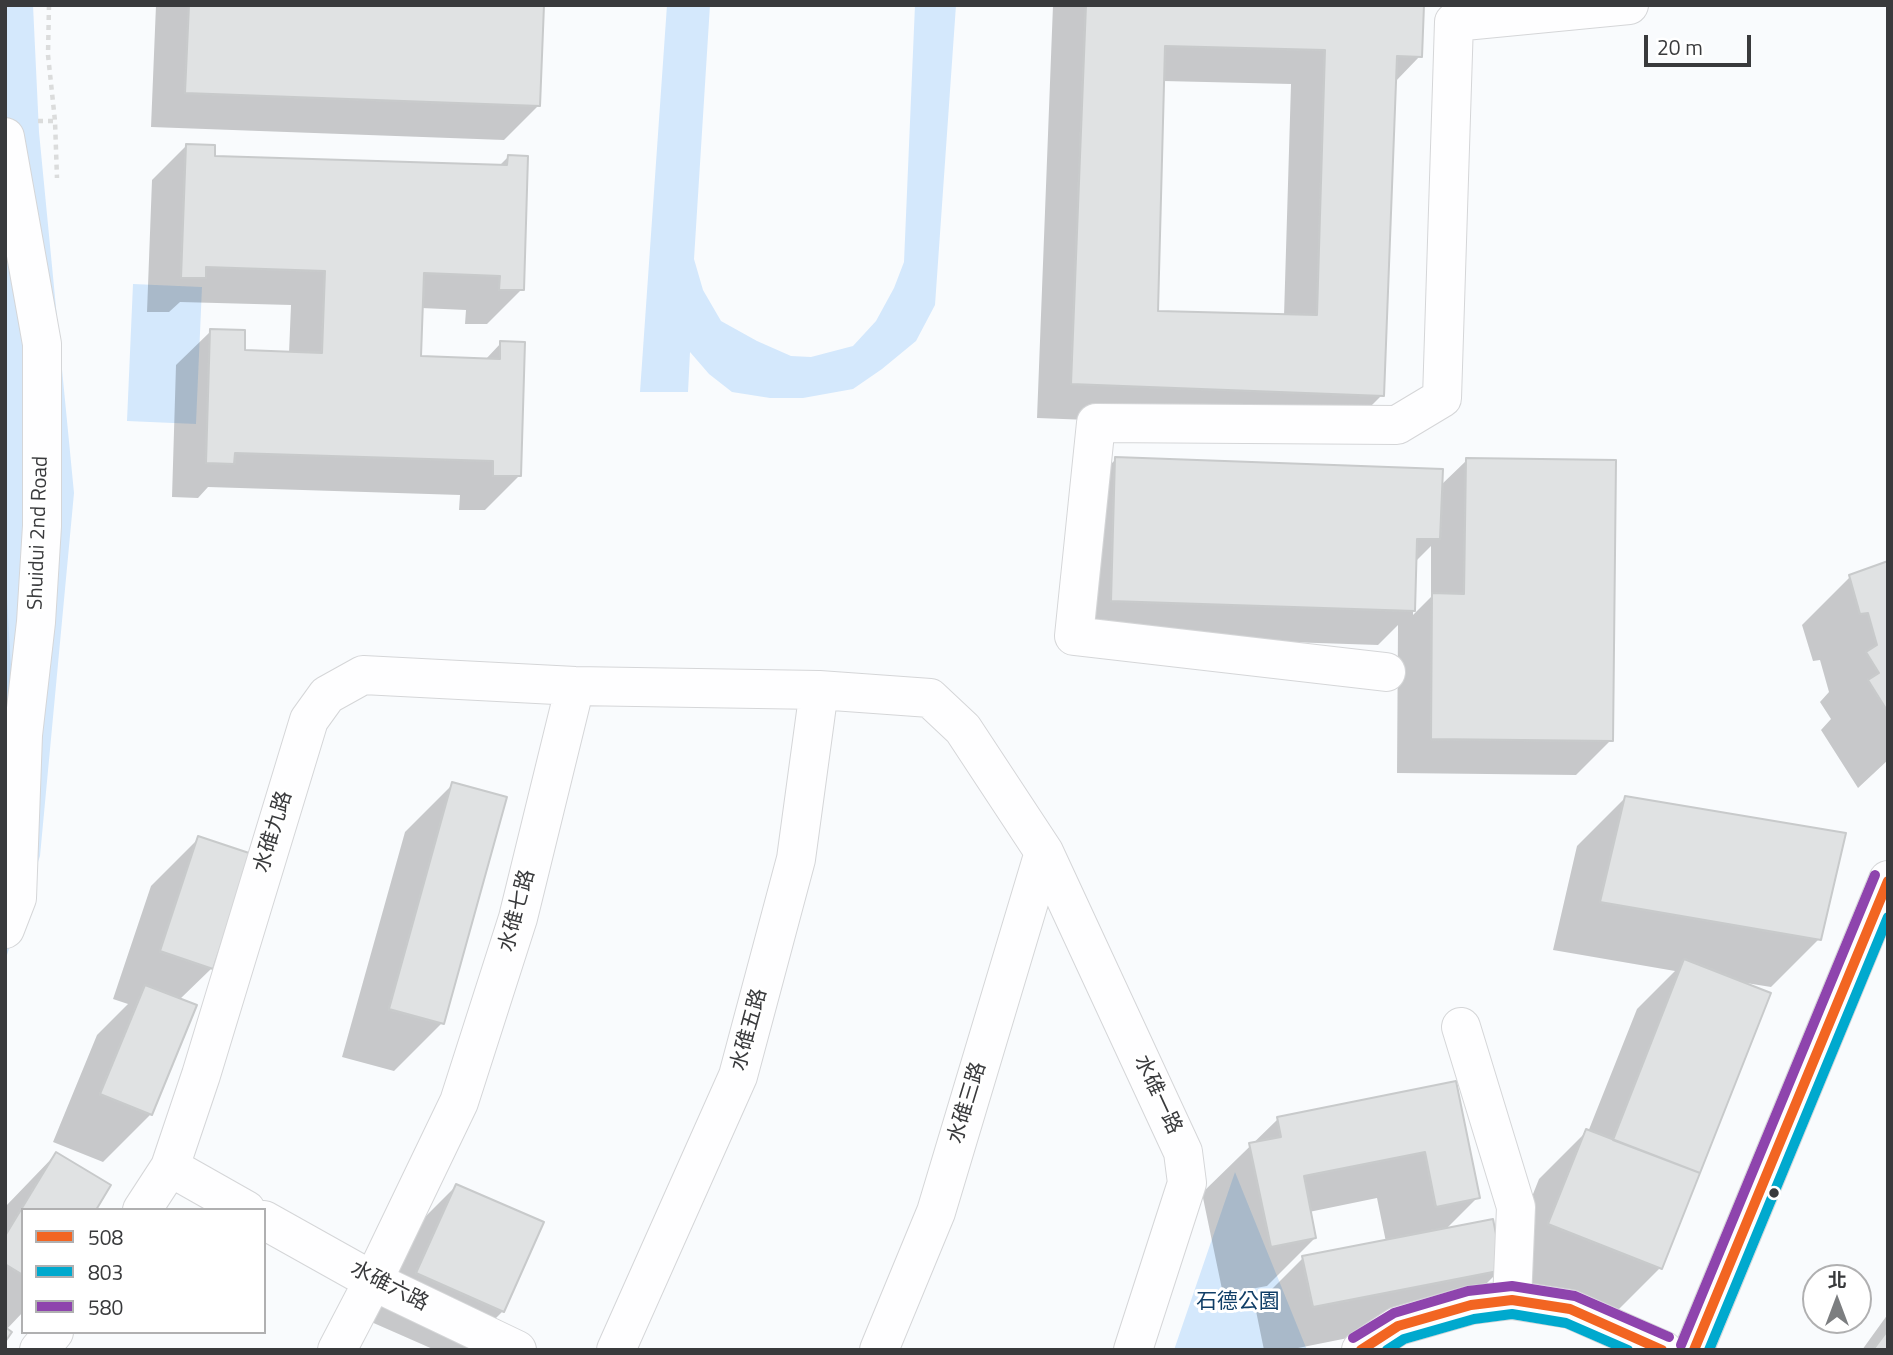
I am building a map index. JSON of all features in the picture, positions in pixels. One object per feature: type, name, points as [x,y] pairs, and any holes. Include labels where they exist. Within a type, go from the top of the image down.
[{"type":"street","points":[[1386,672],[1074,636],[1096,423],[1397,425],[1442,398],[1454,14],[1629,5]]},
{"type":"street","name":"Shuidui 2nd Road","points":[[5,137],[42,344],[42,526],[36,622],[23,735],[17,898],[5,929]]},
{"type":"street","name":"水碓九路","points":[[143,1208],[170,1167],[201,1075],[309,720],[327,695],[363,675],[575,686]]},
{"type":"street","points":[[575,686],[818,690]]},
{"type":"street","name":"水碓七路","points":[[337,1350],[459,1102],[518,918],[575,686]]},
{"type":"street","name":"水碓一路","points":[[818,690],[930,698],[963,729],[1044,852],[1183,1152],[1187,1183],[1133,1350]]},
{"type":"street","name":"水碓五路","points":[[616,1350],[738,1076],[796,859],[818,690]]},
{"type":"street","name":"水碓三路","points":[[880,1350],[936,1212],[1044,852]]},
{"type":"street","points":[[1694,1350],[1888,880]]},
{"type":"street","points":[[1461,1027],[1516,1207],[1512,1300]]},
{"type":"street","points":[[170,1167],[242,1208]]},
{"type":"street","name":"水碓六路","points":[[266,1221],[373,1281],[517,1350]]},
{"type":"street","points":[[1361,1350],[1398,1326],[1471,1305],[1512,1300],[1570,1309],[1663,1350]]},
{"type":"street","points":[[39,1350],[52,1334]]},
{"type":"path","points":[[49,5],[48,55],[55,121],[57,178]]},
{"type":"green space","points":[[5,5],[33,5],[39,132],[74,493],[40,856],[5,961]]},
{"type":"green space","points":[[667,5],[710,5],[694,259],[703,290],[721,321],[791,356],[811,357],[853,346],[876,321],[894,288],[904,262],[915,5],[956,5],[935,305],[916,341],[853,389],[803,398],[770,398],[732,392],[709,374],[690,352],[688,392],[640,392]]},
{"type":"green space","points":[[133,284],[202,287],[196,424],[127,421]]},
{"type":"green space","name":"石德公園","points":[[1235,1172],[1307,1350],[1174,1350]]},
{"type":"shaded area","points":[[5,562],[13,706],[5,737]]},
{"type":"building","points":[[189,5],[544,5],[540,106],[185,93]]},
{"type":"building","points":[[1086,5],[1424,5],[1422,57],[1397,56],[1384,396],[1071,384]],"holes":[[[1165,46],[1325,50],[1317,315],[1158,311]]]},
{"type":"building","points":[[186,144],[215,145],[215,156],[507,165],[508,155],[528,156],[524,290],[499,290],[500,276],[424,273],[421,356],[500,359],[500,341],[525,342],[521,476],[493,476],[493,461],[235,453],[234,464],[206,463],[210,329],[245,330],[245,350],[322,353],[325,271],[206,267],[206,278],[181,278]]},
{"type":"building","points":[[1115,457],[1443,469],[1440,539],[1417,539],[1415,611],[1111,601]]},
{"type":"building","points":[[1466,458],[1616,460],[1613,741],[1431,739],[1432,593],[1464,594]]},
{"type":"building","points":[[1888,561],[1888,712],[1868,680],[1879,673],[1866,652],[1877,645],[1868,613],[1860,614],[1849,575]]},
{"type":"building","points":[[452,782],[507,797],[444,1024],[389,1009]]},
{"type":"building","points":[[1625,796],[1846,833],[1821,940],[1600,902]]},
{"type":"building","points":[[198,836],[252,854],[213,969],[160,951]]},
{"type":"building","points":[[1684,959],[1771,993],[1700,1173],[1613,1140]]},
{"type":"building","points":[[145,985],[197,1005],[152,1115],[100,1094]]},
{"type":"building","points":[[1456,1081],[1480,1198],[1436,1207],[1425,1152],[1304,1176],[1316,1238],[1271,1247],[1249,1143],[1281,1137],[1277,1117]]},
{"type":"building","points":[[1586,1129],[1700,1173],[1662,1269],[1548,1224]]},
{"type":"building","points":[[56,1152],[111,1185],[97,1208],[22,1208]]},
{"type":"building","points":[[456,1184],[544,1222],[504,1312],[416,1273]]},
{"type":"building","points":[[21,1210],[21,1274],[5,1264],[5,1236]]},
{"type":"building","points":[[1493,1219],[1503,1270],[1313,1307],[1302,1256]]},
{"type":"building","points":[[5,1327],[12,1332],[5,1342]]},
{"type":"building","points":[[1888,1330],[1888,1350],[1873,1350]]},
{"type":"transit line","name":"580","points":[[1681,1345],[1875,875]]},
{"type":"transit line","name":"508","points":[[1694,1350],[1888,881]]},
{"type":"transit line","name":"803","points":[[1709,1350],[1888,917]]},
{"type":"transit line","name":"580","points":[[1353,1338],[1394,1313],[1468,1291],[1512,1286],[1575,1296],[1669,1337]]},
{"type":"transit line","name":"508","points":[[1361,1350],[1398,1326],[1471,1305],[1512,1300],[1570,1309],[1662,1350]]},
{"type":"transit line","name":"803","points":[[1387,1350],[1404,1339],[1474,1319],[1512,1314],[1566,1323],[1628,1350]]}]
